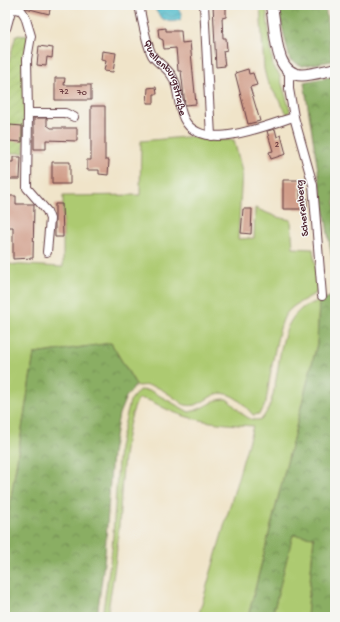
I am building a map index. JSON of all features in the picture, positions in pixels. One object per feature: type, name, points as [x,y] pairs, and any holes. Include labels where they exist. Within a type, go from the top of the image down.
[{"type":"street","name":"Quellenburgstraße","points":[[138,5],[152,56],[166,67],[174,79],[184,120],[200,135],[231,135],[294,117]]},
{"type":"street","points":[[204,5],[210,136]]},
{"type":"street","points":[[271,5],[280,58],[284,68],[303,75],[335,69]]},
{"type":"street","points":[[5,27],[10,6],[21,10],[25,16],[31,36],[28,59],[27,188],[47,211],[50,219],[47,252]]},
{"type":"street","name":"Scherenberg","points":[[289,71],[289,89],[294,117],[313,185],[322,296]]},
{"type":"street","points":[[28,113],[65,113],[74,117]]},
{"type":"green space","points":[[260,5],[266,5],[273,67],[279,74],[290,110],[288,115],[267,81],[264,69]]},
{"type":"green space","points":[[277,5],[325,5],[332,61],[302,66],[290,60]]},
{"type":"green space","points":[[16,35],[28,36],[24,153],[5,153],[5,75]]},
{"type":"green space","points":[[335,76],[335,278],[304,82]]},
{"type":"green space","points":[[196,136],[208,140],[234,140],[242,171],[238,239],[254,238],[255,208],[277,217],[291,220],[293,248],[313,249],[319,291],[289,310],[283,320],[274,356],[266,402],[263,409],[260,413],[253,415],[238,399],[221,393],[211,396],[197,404],[185,405],[166,392],[153,386],[137,386],[111,343],[34,354],[5,535],[5,264],[63,267],[63,196],[140,195],[141,141]]},
{"type":"green space","points":[[335,295],[335,617],[307,617],[314,537],[293,535],[272,617],[248,617],[317,344],[319,301]]},
{"type":"green space","points":[[319,301],[317,344],[248,617],[198,617],[253,426],[219,423],[197,419],[175,413],[145,399],[138,399],[132,413],[125,447],[115,568],[107,617],[102,617],[112,549],[119,447],[130,401],[139,390],[151,391],[189,412],[217,400],[227,399],[247,417],[257,420],[262,419],[269,407],[281,347],[291,320],[302,308]]},
{"type":"green space","points":[[111,343],[136,385],[126,397],[119,414],[112,453],[105,554],[97,617],[5,617],[5,535],[34,354]]},
{"type":"green space","points":[[292,535],[314,536],[307,617],[272,617]]},
{"type":"water","points":[[154,5],[175,5],[182,14],[181,19],[172,22],[164,20],[158,14]]},
{"type":"building","points":[[51,5],[49,14],[26,8],[24,6]]},
{"type":"building","points":[[213,5],[226,5],[226,17],[222,18],[223,38],[226,38],[227,50],[223,51],[225,66],[216,67]]},
{"type":"building","points":[[166,28],[166,31],[181,31],[182,43],[190,42],[196,104],[185,105],[181,71],[178,71],[176,48],[164,49],[163,40],[159,38],[158,29]]},
{"type":"building","points":[[39,46],[53,48],[52,58],[47,57],[46,66],[37,65]]},
{"type":"building","points":[[102,51],[116,53],[113,72],[104,71],[106,61],[101,60]]},
{"type":"building","points":[[248,69],[249,74],[253,73],[257,85],[250,87],[260,121],[248,124],[235,73]]},
{"type":"building","points":[[55,78],[65,78],[64,85],[91,85],[91,100],[55,100]]},
{"type":"building","points":[[156,87],[157,94],[154,94],[154,103],[147,103],[148,88]]},
{"type":"building","points":[[91,106],[105,106],[105,160],[109,160],[108,175],[99,174],[99,170],[87,170],[87,160],[91,160]]},
{"type":"building","points":[[34,118],[47,118],[47,125],[51,128],[77,128],[77,141],[46,140],[46,149],[34,149]]},
{"type":"building","points":[[10,125],[22,126],[22,142],[9,141]]},
{"type":"building","points":[[275,129],[277,137],[281,135],[286,154],[271,159],[269,152],[273,151],[267,131]]},
{"type":"building","points":[[13,157],[21,157],[20,179],[5,179],[5,162],[13,162]]},
{"type":"building","points":[[52,162],[70,162],[70,184],[52,184]]},
{"type":"building","points":[[283,180],[300,180],[300,198],[307,198],[307,209],[283,209]]},
{"type":"building","points":[[5,196],[16,196],[16,204],[34,204],[33,258],[13,259],[13,227],[5,227]]},
{"type":"building","points":[[55,204],[62,204],[63,237],[55,237]]},
{"type":"building","points":[[243,209],[252,209],[251,234],[241,233]]}]
